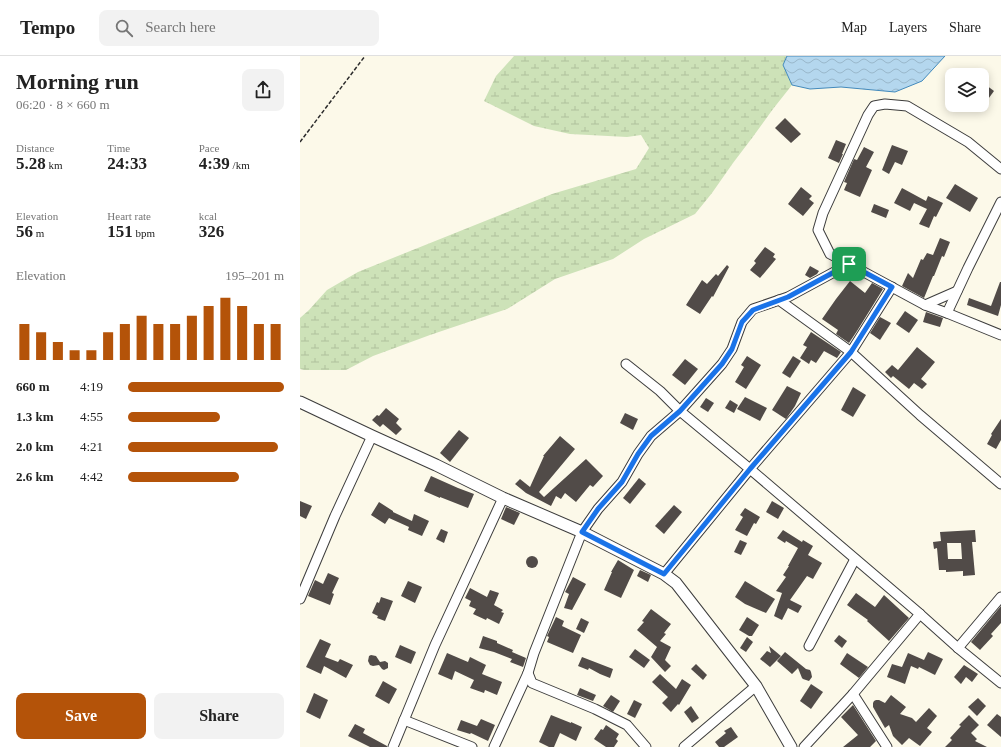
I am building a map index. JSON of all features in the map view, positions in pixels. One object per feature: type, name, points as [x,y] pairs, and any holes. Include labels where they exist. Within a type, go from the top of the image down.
[{"type":"street","points":[[1001,169],[968,142],[907,106],[885,104],[874,106],[868,115],[823,213],[818,230],[830,254],[925,305],[947,312],[1001,335]]},
{"type":"street","points":[[947,312],[1001,202]]},
{"type":"street","points":[[494,747],[528,673],[534,653],[582,532],[598,509],[622,482],[638,454],[651,436],[680,411],[722,364],[732,349],[742,322],[753,310],[788,297],[849,264]]},
{"type":"street","points":[[664,574],[750,469],[851,352],[892,287]]},
{"type":"street","points":[[925,305],[957,291]]},
{"type":"street","points":[[779,300],[851,352],[920,416],[1001,484]]},
{"type":"street","points":[[626,364],[660,391],[680,411],[1001,683]]},
{"type":"street","points":[[300,402],[503,498],[582,532],[664,574],[676,584],[756,686],[791,747]]},
{"type":"street","points":[[300,599],[335,516],[372,436]]},
{"type":"street","points":[[393,747],[436,645],[503,498]]},
{"type":"street","points":[[809,646],[855,559]]},
{"type":"street","points":[[958,648],[1001,597]]},
{"type":"street","points":[[804,747],[853,694],[920,614]]},
{"type":"street","points":[[528,673],[532,684],[595,709],[627,725],[646,747]]},
{"type":"street","points":[[684,747],[756,686]]},
{"type":"street","points":[[853,694],[887,747]]},
{"type":"street","points":[[404,720],[472,747]]},
{"type":"path","points":[[300,142],[365,56]]},
{"type":"green space","points":[[514,56],[787,56],[783,65],[792,85],[695,214],[644,239],[613,259],[555,279],[507,309],[373,356],[346,370],[300,369],[300,318],[327,290],[358,272],[552,194],[636,169],[649,148],[641,135],[627,137],[570,134],[534,126],[484,101],[496,76]]},
{"type":"water","points":[[787,56],[945,56],[922,81],[895,92],[841,87],[810,89],[792,85],[783,65]]},
{"type":"building","points":[[989,87],[994,91],[989,98]]},
{"type":"building","points":[[785,118],[801,134],[791,143],[775,128]]},
{"type":"building","points":[[836,140],[846,144],[839,163],[828,158]]},
{"type":"building","points":[[892,145],[908,151],[902,165],[895,162],[889,174],[882,170]]},
{"type":"building","points":[[864,147],[874,152],[866,167],[872,170],[860,197],[844,190],[847,183],[844,182],[854,159],[857,160]]},
{"type":"building","points":[[955,184],[978,198],[970,212],[946,198]]},
{"type":"building","points":[[801,187],[812,196],[809,199],[814,203],[803,216],[788,204]]},
{"type":"building","points":[[902,188],[926,201],[928,196],[943,203],[936,217],[934,216],[929,228],[919,224],[927,209],[914,203],[910,211],[894,203]]},
{"type":"building","points":[[874,204],[889,210],[886,218],[871,212]]},
{"type":"building","points":[[940,238],[950,242],[944,257],[942,256],[924,298],[902,286],[908,273],[913,278],[921,259],[923,260],[927,253],[933,255]]},
{"type":"building","points":[[765,247],[775,254],[773,257],[776,259],[760,278],[750,270],[756,263],[754,261]]},
{"type":"building","points":[[727,265],[729,267],[713,297],[712,296],[700,314],[686,305],[702,280],[707,284],[716,274],[718,276]]},
{"type":"building","points":[[810,266],[819,271],[810,278],[805,275]]},
{"type":"building","points":[[850,281],[865,293],[872,283],[883,289],[849,343],[836,334],[838,330],[822,319]]},
{"type":"building","points":[[1000,282],[1001,305],[998,316],[967,305],[969,298],[991,306]]},
{"type":"building","points":[[905,311],[918,320],[909,333],[896,324]]},
{"type":"building","points":[[926,312],[943,318],[940,327],[923,322]]},
{"type":"building","points":[[880,317],[891,323],[880,340],[870,333]]},
{"type":"building","points":[[811,332],[841,352],[837,358],[824,351],[816,363],[811,360],[809,364],[800,358],[807,347],[803,345]]},
{"type":"building","points":[[917,347],[935,362],[921,379],[927,384],[922,389],[914,383],[909,389],[893,376],[891,378],[885,372],[892,365],[898,370]]},
{"type":"building","points":[[747,356],[761,365],[746,389],[735,382],[744,367],[741,365]]},
{"type":"building","points":[[793,356],[801,361],[790,378],[782,373]]},
{"type":"building","points":[[685,359],[698,369],[685,385],[672,375]]},
{"type":"building","points":[[787,386],[801,393],[795,406],[786,419],[772,410]]},
{"type":"building","points":[[853,387],[866,395],[853,417],[841,410]]},
{"type":"building","points":[[745,397],[767,408],[760,421],[737,409]]},
{"type":"building","points":[[706,398],[714,403],[708,412],[700,407]]},
{"type":"building","points":[[730,400],[738,405],[734,413],[725,408]]},
{"type":"building","points":[[386,408],[399,419],[396,423],[402,429],[396,435],[383,424],[380,427],[372,420],[377,415],[379,416]]},
{"type":"building","points":[[625,413],[638,419],[633,430],[620,423]]},
{"type":"building","points":[[1001,419],[1001,440],[996,449],[987,444],[992,435],[991,434]]},
{"type":"building","points":[[459,430],[469,438],[450,462],[440,453]]},
{"type":"building","points":[[560,436],[575,449],[539,492],[544,497],[586,459],[603,476],[593,487],[590,485],[576,502],[565,493],[561,499],[556,496],[551,506],[526,493],[515,484],[520,479],[530,487],[543,456]]},
{"type":"building","points":[[431,476],[474,494],[468,508],[424,491]]},
{"type":"building","points":[[639,478],[646,484],[630,504],[623,498]]},
{"type":"building","points":[[300,501],[312,506],[306,519],[300,516]]},
{"type":"building","points":[[772,501],[784,508],[778,519],[766,512]]},
{"type":"building","points":[[379,502],[393,512],[412,521],[414,514],[429,521],[422,536],[408,530],[409,527],[389,518],[385,524],[371,515]]},
{"type":"building","points":[[674,505],[682,512],[664,534],[655,526]]},
{"type":"building","points":[[506,507],[520,513],[514,525],[501,519]]},
{"type":"building","points":[[745,508],[760,517],[756,524],[754,523],[747,536],[735,530],[743,517],[740,515]]},
{"type":"building","points":[[441,529],[448,532],[444,543],[436,539]]},
{"type":"building","points":[[783,530],[802,542],[803,540],[813,546],[808,555],[822,563],[813,579],[807,576],[790,600],[802,606],[798,613],[788,608],[782,620],[774,616],[782,593],[776,591],[786,577],[783,575],[798,548],[777,538]]},
{"type":"building","points":[[975,530],[976,542],[972,542],[975,575],[963,576],[963,571],[946,572],[946,570],[939,570],[937,548],[934,549],[933,542],[941,541],[940,532]],"holes":[[[947,543],[961,543],[962,559],[948,559]]]},
{"type":"building","points":[[740,540],[747,543],[741,555],[734,552]]},
{"type":"building","points":[[530,556],[534,556],[538,562],[534,568],[530,568],[526,564],[526,560]]},
{"type":"building","points":[[618,560],[634,570],[621,598],[604,590],[611,572]]},
{"type":"building","points":[[640,570],[651,575],[648,582],[637,576]]},
{"type":"building","points":[[328,573],[339,578],[332,593],[334,594],[330,605],[308,596],[315,580],[323,584]]},
{"type":"building","points":[[573,577],[586,584],[572,610],[564,608],[569,594],[565,592]]},
{"type":"building","points":[[408,581],[422,587],[415,603],[401,596]]},
{"type":"building","points":[[745,581],[775,599],[766,613],[745,604],[735,597]]},
{"type":"building","points":[[470,588],[487,597],[490,590],[499,593],[494,605],[503,610],[501,612],[504,613],[499,624],[487,618],[486,620],[473,614],[476,609],[469,606],[471,601],[465,598]]},
{"type":"building","points":[[856,593],[875,607],[884,595],[909,618],[889,641],[867,621],[868,620],[847,605]]},
{"type":"building","points":[[381,597],[393,601],[385,621],[377,618],[378,616],[372,613]]},
{"type":"building","points":[[1001,606],[1001,623],[991,634],[993,636],[980,650],[971,642]]},
{"type":"building","points":[[651,609],[671,624],[664,633],[666,634],[660,641],[671,647],[665,660],[671,666],[665,672],[651,657],[657,647],[637,630],[644,622],[642,621]]},
{"type":"building","points":[[556,617],[564,621],[562,626],[581,635],[573,653],[547,642],[549,637],[547,636]]},
{"type":"building","points":[[747,617],[759,625],[752,636],[749,636],[739,630]]},
{"type":"building","points":[[581,618],[589,622],[584,633],[576,629]]},
{"type":"building","points":[[839,635],[847,641],[842,648],[834,641]]},
{"type":"building","points":[[483,636],[497,641],[497,643],[513,650],[512,652],[526,658],[523,667],[510,662],[512,659],[479,648]]},
{"type":"building","points":[[747,637],[753,642],[746,652],[740,648]]},
{"type":"building","points":[[320,639],[331,644],[325,657],[338,662],[340,659],[353,665],[346,678],[324,666],[321,674],[306,667]]},
{"type":"building","points":[[400,645],[416,652],[411,664],[395,657]]},
{"type":"building","points":[[769,646],[781,656],[770,667],[760,659],[767,651],[771,653]]},
{"type":"building","points":[[635,649],[650,660],[644,668],[629,657]]},
{"type":"building","points":[[785,652],[806,669],[810,670],[812,677],[809,681],[802,678],[798,668],[792,674],[777,661]]},
{"type":"building","points":[[928,652],[943,659],[935,675],[919,667],[918,669],[911,666],[905,684],[887,677],[892,664],[902,667],[908,653],[924,660]]},
{"type":"building","points":[[447,653],[468,662],[470,657],[486,665],[482,674],[502,682],[497,695],[485,690],[484,693],[470,688],[474,680],[455,671],[452,680],[438,674]]},
{"type":"building","points":[[847,653],[868,667],[859,678],[840,664]]},
{"type":"building","points":[[369,656],[376,656],[380,662],[385,661],[388,663],[388,668],[384,670],[379,665],[370,665],[368,661]]},
{"type":"building","points":[[582,657],[613,669],[610,678],[589,668],[588,670],[578,666]]},
{"type":"building","points":[[696,664],[707,675],[703,680],[691,669]]},
{"type":"building","points":[[964,665],[978,674],[972,682],[966,677],[961,684],[954,677]]},
{"type":"building","points":[[660,674],[676,689],[682,679],[691,685],[679,705],[678,704],[671,712],[662,703],[668,697],[652,682]]},
{"type":"building","points":[[383,681],[397,689],[389,704],[375,696]]},
{"type":"building","points":[[811,684],[823,692],[811,709],[800,701]]},
{"type":"building","points":[[580,688],[596,695],[593,701],[577,695]]},
{"type":"building","points":[[314,693],[328,700],[320,719],[306,712]]},
{"type":"building","points":[[611,695],[620,701],[613,712],[603,706]]},
{"type":"building","points":[[891,695],[906,707],[900,714],[912,718],[916,722],[929,708],[937,716],[927,728],[932,732],[920,746],[909,738],[902,745],[893,736],[889,725],[885,728],[873,707],[874,701],[879,700],[885,703]]},
{"type":"building","points":[[978,698],[986,706],[977,716],[968,707]]},
{"type":"building","points":[[634,700],[642,704],[635,718],[627,714]]},
{"type":"building","points":[[853,705],[876,741],[870,747],[843,747],[858,735],[841,717]]},
{"type":"building","points":[[691,706],[699,718],[692,723],[684,712]]},
{"type":"building","points":[[997,714],[1001,717],[1001,737],[987,725]]},
{"type":"building","points":[[551,715],[582,727],[576,741],[560,733],[554,747],[549,747],[539,742]]},
{"type":"building","points":[[969,715],[979,725],[971,733],[977,739],[975,741],[987,747],[945,747],[952,740],[950,738],[961,726],[959,725]]},
{"type":"building","points":[[481,719],[495,725],[488,741],[471,733],[457,730],[461,720],[477,726]]},
{"type":"building","points":[[355,724],[365,729],[363,733],[387,747],[370,747],[348,736]]},
{"type":"building","points":[[606,725],[619,734],[616,739],[618,741],[614,747],[606,747],[594,739]]},
{"type":"building","points":[[731,727],[738,737],[724,747],[719,747],[715,742],[726,733],[724,731]]},
{"type":"route","points":[[849,264],[892,287],[851,352],[750,469],[664,574],[582,532],[598,509],[622,482],[638,454],[651,436],[680,411],[722,364],[732,349],[742,322],[753,310],[788,297],[849,264]]}]
